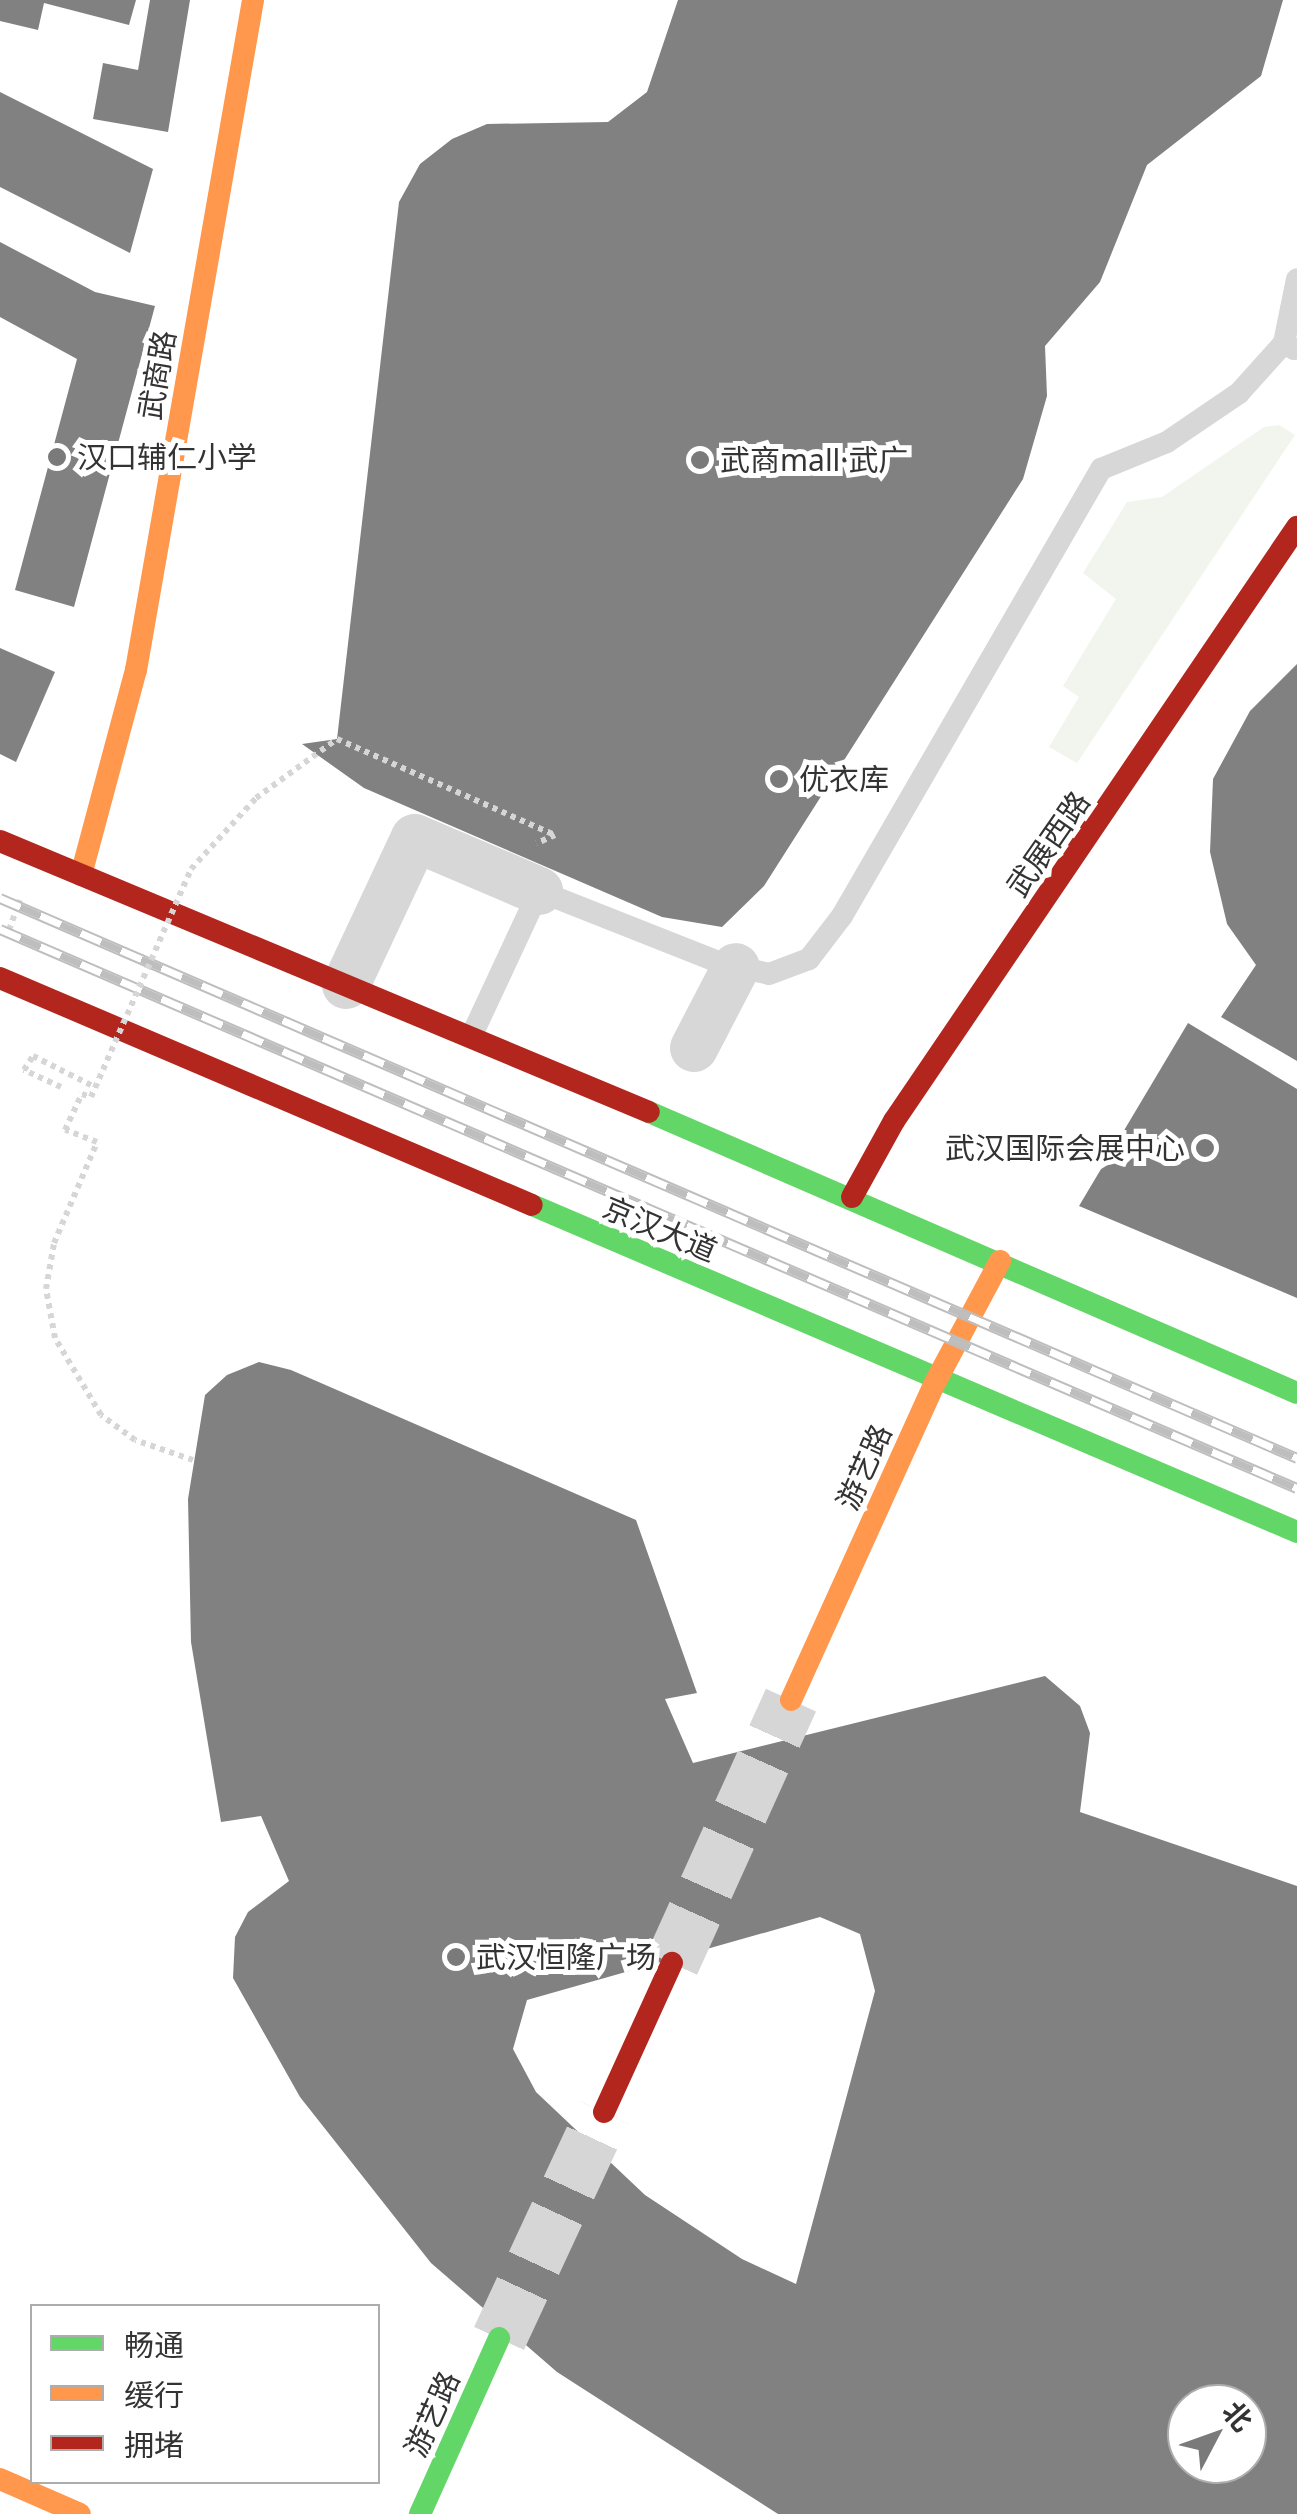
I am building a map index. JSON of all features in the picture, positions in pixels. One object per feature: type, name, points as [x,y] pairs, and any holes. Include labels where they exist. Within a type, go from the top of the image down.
[{"type":"main road","name":"武商路","points":[[82,875],[136,670],[253,0]]},
{"type":"main road","name":"武展西路","points":[[852,1197],[894,1121],[1297,527]]},
{"type":"main road","points":[[0,840],[852,1197],[1297,1392]]},
{"type":"main road","name":"京汉大道","points":[[0,978],[1297,1532]]},
{"type":"main road","name":"游艺路","points":[[791,1700],[936,1381],[1000,1261]]},
{"type":"main road","points":[[604,2112],[672,1963]]},
{"type":"main road","name":"游艺路","points":[[420,2514],[499,2338]]},
{"type":"main road","points":[[0,2479],[80,2514]]},
{"type":"street","points":[[346,985],[415,838],[538,890]]},
{"type":"street","points":[[694,1048],[736,967]]},
{"type":"lane","points":[[471,1037],[538,890],[736,967],[769,974],[809,959],[842,916],[1100,469],[1167,442],[1239,393],[1290,346],[1297,279]]},
{"type":"path","points":[[193,1460],[135,1440],[101,1415],[55,1338],[46,1289],[54,1243],[96,1142],[65,1130],[82,1094],[91,1096],[191,869],[256,798],[337,739],[556,835],[514,853],[538,890]]},
{"type":"path","points":[[4,941],[21,896]]},
{"type":"path","points":[[60,1087],[24,1070],[32,1056],[94,1087]]},
{"type":"shaded area","points":[[1279,425],[1295,435],[1077,763],[1049,747],[1079,697],[1063,686],[1116,599],[1083,573],[1127,502],[1162,497],[1264,427]]},
{"type":"building","points":[[0,0],[136,0],[129,25],[44,3],[38,30],[0,21]]},
{"type":"building","points":[[150,0],[190,0],[168,132],[93,119],[103,63],[138,70]]},
{"type":"building","name":"武商mall·武广","points":[[678,0],[1283,0],[1261,76],[1147,165],[1100,282],[1045,346],[1047,396],[1023,479],[764,886],[722,927],[662,917],[364,788],[302,744],[337,739],[399,202],[420,164],[452,139],[487,124],[608,122],[647,92]]},
{"type":"building","points":[[0,92],[153,169],[130,253],[0,187]]},
{"type":"building","name":"汉口辅仁小学","points":[[0,242],[95,292],[155,306],[74,607],[15,590],[77,359],[0,317]]},
{"type":"building","points":[[0,648],[55,672],[16,762],[0,754]]},
{"type":"building","points":[[1297,664],[1297,1061],[1221,1017],[1256,965],[1227,924],[1210,852],[1213,779],[1250,711]]},
{"type":"building","name":"武汉国际会展中心","points":[[1188,1023],[1297,1089],[1297,1298],[1079,1206]]},
{"type":"building","name":"武汉恒隆广场","points":[[259,1362],[291,1370],[636,1520],[697,1693],[665,1699],[693,1763],[1045,1676],[1080,1706],[1090,1733],[1080,1812],[1297,1886],[1297,2514],[778,2514],[557,2372],[431,2263],[300,2097],[233,1978],[235,1937],[248,1912],[289,1881],[261,1816],[221,1822],[191,1642],[188,1499],[205,1395],[227,1375]],"holes":[[[820,1917],[860,1934],[875,1991],[796,2284],[742,2259],[645,2195],[536,2092],[513,2049],[527,2000]]]},
{"type":"tunnel","points":[[672,1963],[791,1700]]},
{"type":"tunnel","points":[[499,2338],[604,2112]]},
{"type":"railway","points":[[0,898],[1297,1458]]},
{"type":"railway","points":[[0,929],[1297,1488]]},
{"type":"traffic: fast","points":[[649,1112],[1297,1393]]},
{"type":"traffic: fast","points":[[532,1205],[1297,1532]]},
{"type":"traffic: fast","points":[[420,2514],[499,2338]]},
{"type":"traffic: slow","points":[[81,875],[136,670],[253,0]]},
{"type":"traffic: slow","points":[[791,1700],[936,1381],[1000,1261]]},
{"type":"traffic: slow","points":[[0,2479],[80,2514]]},
{"type":"traffic: jam","points":[[852,1197],[894,1121],[1297,527]]},
{"type":"traffic: jam","points":[[0,841],[649,1112]]},
{"type":"traffic: jam","points":[[0,978],[532,1205]]},
{"type":"traffic: jam","points":[[604,2112],[672,1963]]},
{"type":"place","name":"汉口辅仁小学","points":[[57,457]]},
{"type":"place","name":"武商mall·武广","points":[[700,460]]},
{"type":"place","name":"优衣库","points":[[779,779]]},
{"type":"place","name":"武汉国际会展中心","points":[[1205,1148]]},
{"type":"place","name":"武汉恒隆广场","points":[[456,1957]]}]
